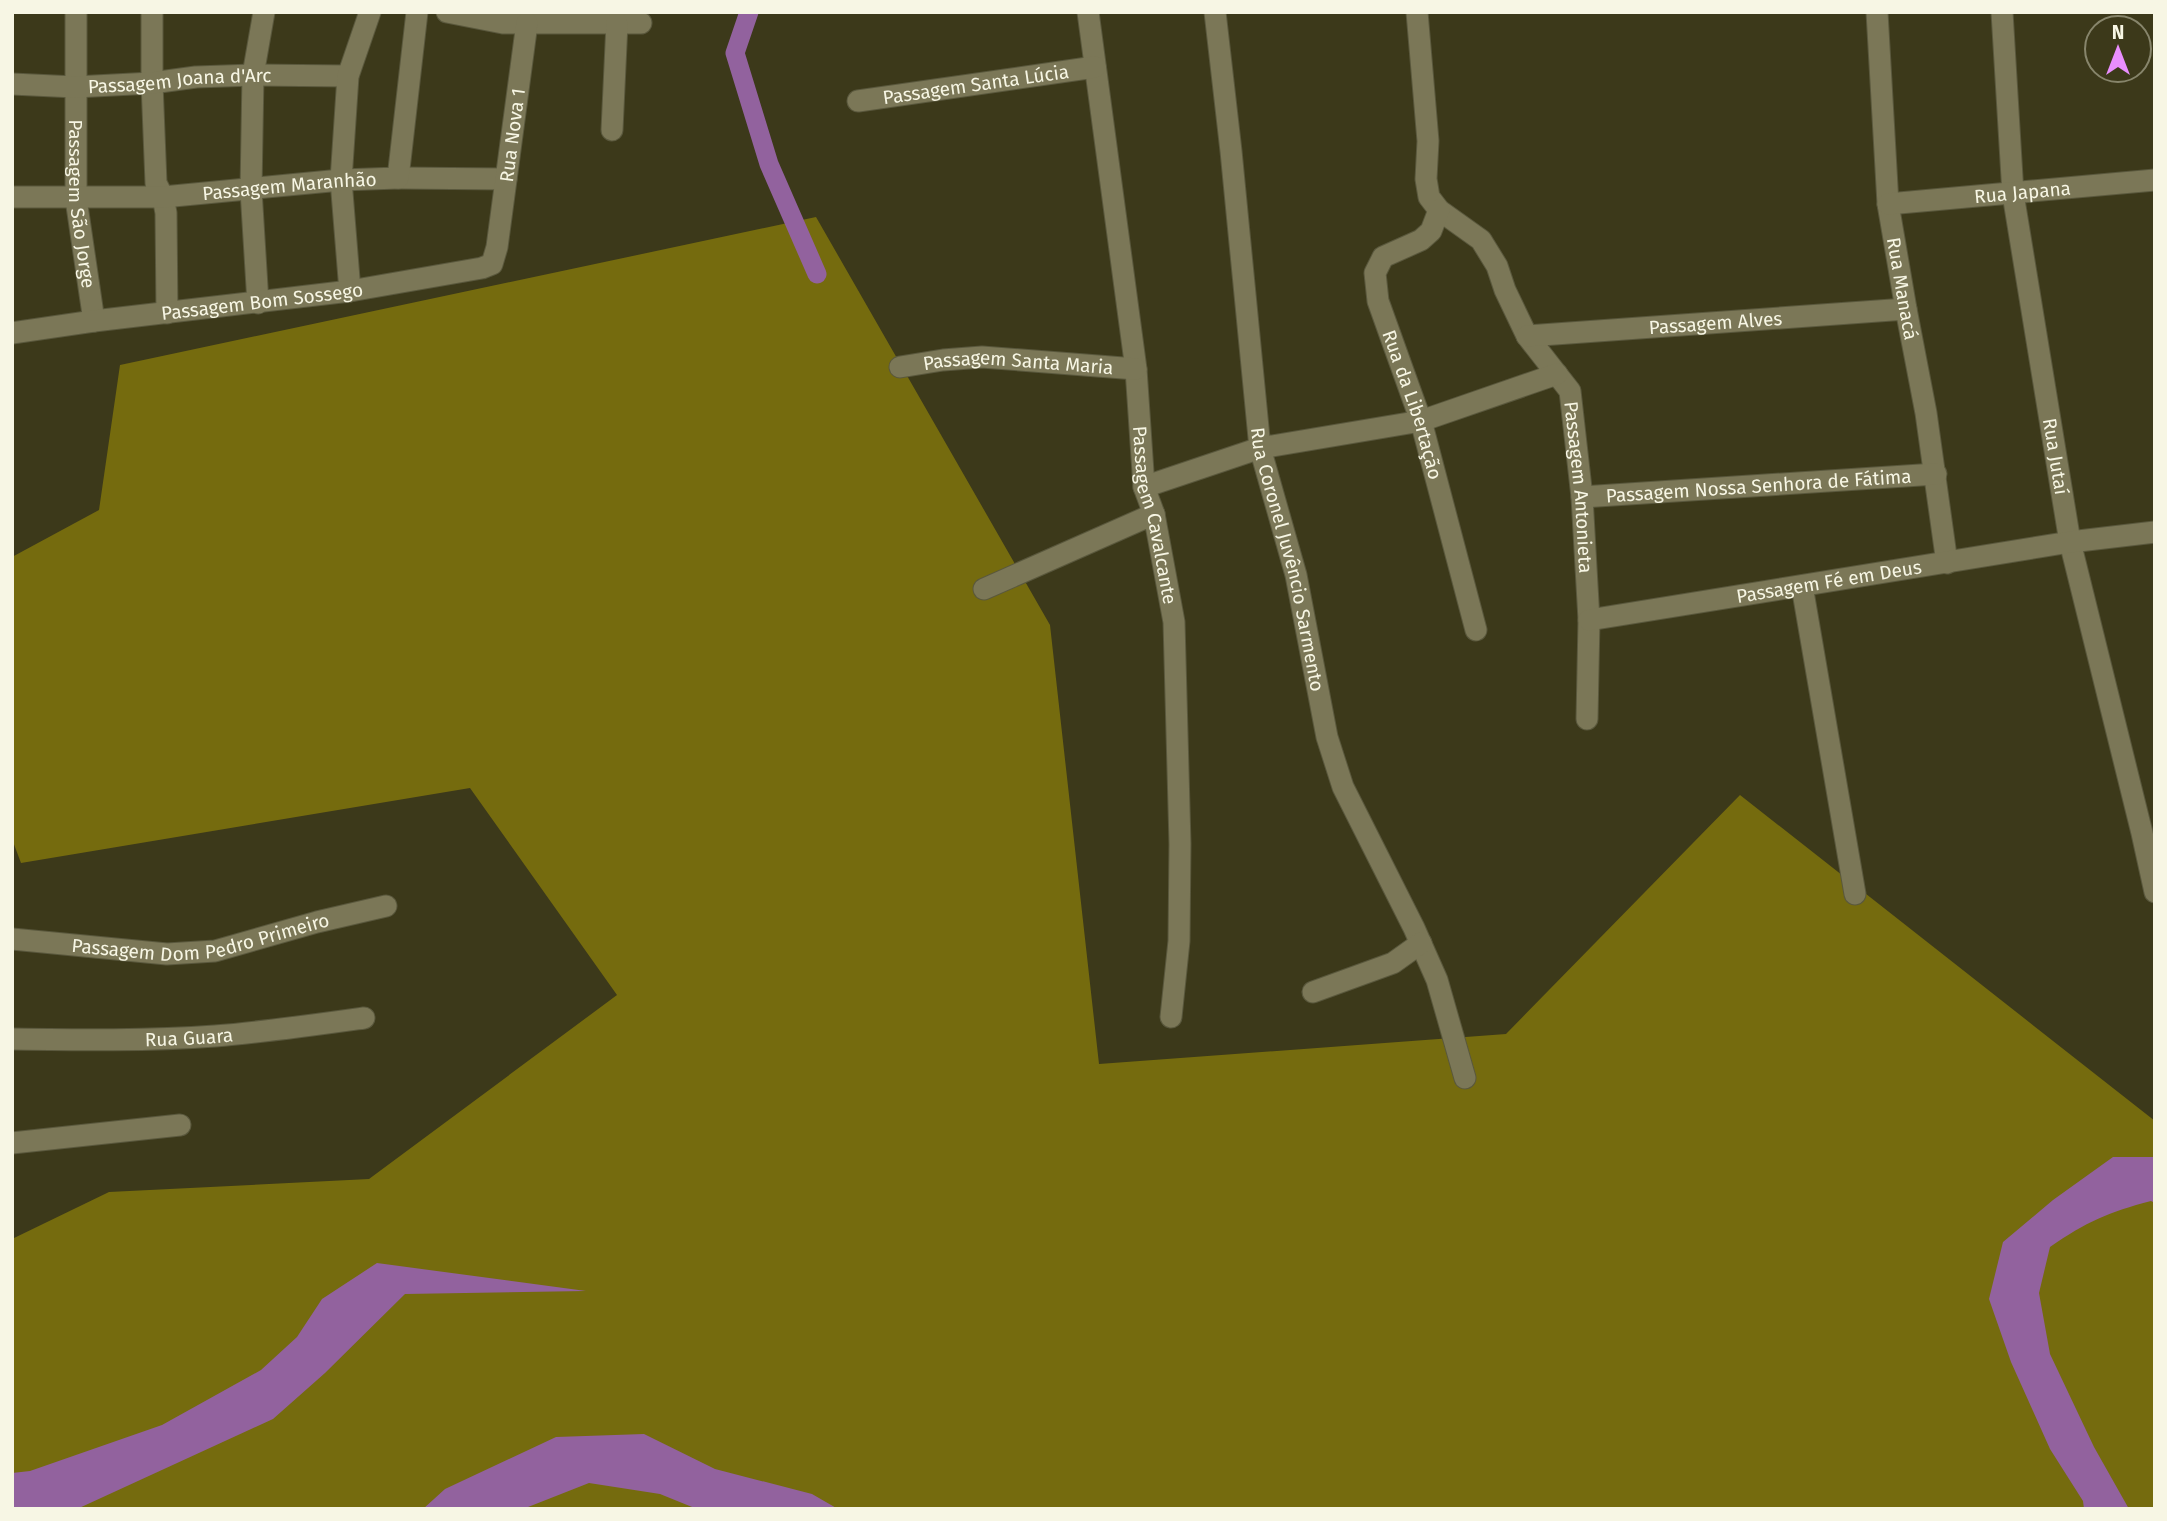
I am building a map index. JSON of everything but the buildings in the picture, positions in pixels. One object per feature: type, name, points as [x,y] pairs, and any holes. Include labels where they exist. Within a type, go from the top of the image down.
[{"type":"street","name":"Passagem São Jorge","points":[[76,12],[76,199],[94,321]]},
{"type":"street","points":[[152,12],[156,183],[163,197],[166,213],[167,313]]},
{"type":"street","points":[[257,303],[251,190],[253,75],[264,12]]},
{"type":"street","points":[[350,291],[341,180],[348,76],[370,12]]},
{"type":"street","name":"Passagem Maranhão","points":[[12,197],[163,197],[341,180],[398,178],[417,12]]},
{"type":"street","points":[[447,12],[527,23],[590,18],[617,23],[642,23]]},
{"type":"street","name":"Passagem Cavalcante","points":[[1088,12],[1136,369],[1144,487],[1154,514],[1174,622],[1180,927],[1171,1017]]},
{"type":"street","name":"Rua Coronel Juvêncio Sarmento","points":[[1215,12],[1260,448],[1296,575],[1326,737],[1343,787],[1422,943],[1437,979],[1465,1079]]},
{"type":"street","points":[[1417,12],[1428,141],[1426,179],[1430,197],[1439,210]]},
{"type":"street","name":"Rua Manacá","points":[[1877,12],[1888,204],[1926,413],[1947,563]]},
{"type":"street","name":"Rua Jutaí","points":[[2002,12],[2013,194],[2070,541],[2155,892]]},
{"type":"street","name":"Rua Nova 1","points":[[497,247],[527,23]]},
{"type":"street","points":[[612,130],[617,23]]},
{"type":"street","name":"Passagem Santa Lúcia","points":[[859,101],[1095,67]]},
{"type":"street","name":"Passagem Joana d'Arc","points":[[12,84],[75,87],[152,83],[196,77],[348,76]]},
{"type":"street","points":[[398,178],[506,179]]},
{"type":"street","name":"Rua Japana","points":[[1888,204],[2155,180]]},
{"type":"street","name":"Passagem Antonieta","points":[[1439,210],[1481,240],[1497,266],[1505,290],[1527,336],[1570,391],[1582,497],[1589,621],[1587,719]]},
{"type":"street","name":"Rua da Libertação","points":[[1439,210],[1431,231],[1422,240],[1382,257],[1375,273],[1378,301],[1420,421],[1476,630]]},
{"type":"street","name":"Passagem Bom Sossego","points":[[12,333],[350,291],[482,268],[492,264],[497,247]]},
{"type":"street","name":"Passagem Alves","points":[[1527,336],[1906,309]]},
{"type":"street","name":"Passagem Santa Maria","points":[[900,367],[982,357],[1136,369]]},
{"type":"street","points":[[1144,487],[1260,448],[1420,421],[1557,374]]},
{"type":"street","name":"Passagem Nossa Senhora de Fátima","points":[[1582,497],[1936,474]]},
{"type":"street","points":[[984,589],[1154,514]]},
{"type":"street","name":"Passagem Fé em Deus","points":[[1589,621],[2070,541],[2155,532]]},
{"type":"street","points":[[1802,586],[1855,894]]},
{"type":"street","name":"Passagem Dom Pedro Primeiro","points":[[12,939],[167,954],[215,951],[386,906]]},
{"type":"street","points":[[1313,992],[1393,963],[1422,943]]},
{"type":"street","name":"Rua Guara","points":[[12,1040],[213,1036],[364,1018]]},
{"type":"street","points":[[12,1143],[180,1125]]},
{"type":"shaded area","points":[[816,217],[1050,625],[1099,1064],[1506,1034],[1740,795],[2155,1121],[2155,1509],[12,1509],[12,1239],[109,1192],[369,1179],[617,995],[470,788],[21,863],[12,839],[12,557],[99,510],[120,365]]},
{"type":"shaded area","points":[[2113,1157],[2155,1157],[2155,1203],[2151,1201],[2136,1205],[2098,1219],[2050,1247],[2039,1293],[2050,1354],[2094,1447],[2129,1509],[2084,1509],[2083,1501],[2050,1449],[2011,1362],[1989,1299],[2003,1242],[2053,1200]]},
{"type":"shaded area","points":[[377,1263],[586,1291],[405,1294],[325,1373],[273,1419],[77,1509],[12,1509],[12,1473],[30,1471],[162,1425],[261,1370],[297,1337],[322,1299]]},
{"type":"shaded area","points":[[644,1434],[715,1469],[812,1494],[838,1509],[697,1509],[660,1494],[589,1483],[523,1509],[423,1509],[445,1489],[556,1437]]},
{"type":"waterway","points":[[749,12],[735,53],[769,164],[817,274]]}]
